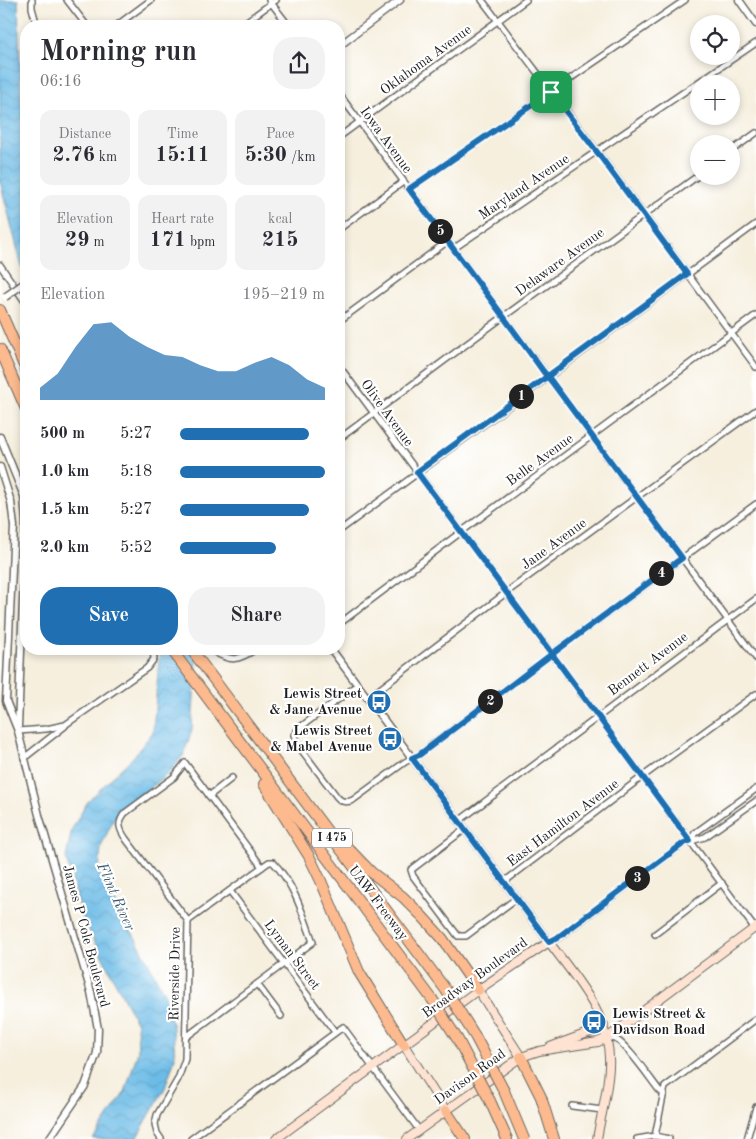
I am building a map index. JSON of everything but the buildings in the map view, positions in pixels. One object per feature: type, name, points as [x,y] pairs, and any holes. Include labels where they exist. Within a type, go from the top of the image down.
[{"type":"highway","points":[[0,310],[20,356]]},
{"type":"highway","points":[[0,349],[20,395]]},
{"type":"highway","name":"UAW Freeway","points":[[176,655],[432,999],[458,1040],[490,1101],[507,1139]]},
{"type":"highway","name":"UAW Freeway","points":[[196,655],[446,990],[475,1036],[504,1091],[524,1139]]},
{"type":"highway","points":[[228,725],[309,856],[359,972],[404,1045]]},
{"type":"highway","points":[[309,807],[371,872],[403,897],[422,916],[442,938],[478,990]]},
{"type":"highway","points":[[521,1057],[541,1097],[554,1139]]},
{"type":"highway","points":[[446,1111],[465,1139]]},
{"type":"main road","name":"Davison Road","points":[[407,1139],[521,1057],[539,1051],[598,1042],[607,1038],[755,929]]},
{"type":"main road","name":"Broadway Boulevard","points":[[276,1139],[478,990],[549,942]]},
{"type":"main road","points":[[549,942],[591,1000],[604,1025],[609,1067],[597,1139]]},
{"type":"main road","points":[[478,990],[521,1057]]},
{"type":"main road","points":[[539,1051],[596,1030],[604,1025]]},
{"type":"main road","points":[[404,1045],[446,1111]]},
{"type":"street","points":[[32,0],[35,20]]},
{"type":"street","points":[[67,0],[82,20]]},
{"type":"street","points":[[124,20],[151,0]]},
{"type":"street","points":[[345,41],[400,0]]},
{"type":"street","points":[[482,0],[597,151],[756,367]]},
{"type":"street","name":"Oklahoma Avenue","points":[[345,132],[526,0]]},
{"type":"street","points":[[409,189],[685,0]]},
{"type":"street","points":[[739,0],[756,24]]},
{"type":"street","points":[[248,20],[272,1],[285,20]]},
{"type":"street","name":"Maryland Avenue","points":[[453,249],[756,43]]},
{"type":"street","name":"Iowa Avenue","points":[[345,102],[402,182],[448,241],[756,658]]},
{"type":"street","points":[[740,145],[756,133]]},
{"type":"street","points":[[345,225],[402,182]]},
{"type":"street","name":"Delaware Avenue","points":[[345,434],[690,182]]},
{"type":"street","points":[[345,526],[756,224]]},
{"type":"street","points":[[345,317],[448,241]]},
{"type":"street","points":[[0,264],[20,294]]},
{"type":"street","points":[[3,298],[20,286]]},
{"type":"street","name":"Belle Avenue","points":[[345,619],[756,315]]},
{"type":"street","name":"Olive Avenue","points":[[345,374],[755,929]]},
{"type":"street","name":"Jane Avenue","points":[[368,698],[506,593],[756,410]]},
{"type":"street","name":"James P Cole Boulevard","points":[[0,437],[20,485]]},
{"type":"street","name":"James P Cole Boulevard","points":[[0,467],[11,502],[14,526],[6,701],[18,730],[24,758],[91,992],[98,1029],[97,1053],[86,1086],[50,1139]]},
{"type":"street","points":[[358,685],[298,728],[294,734],[297,744],[337,797],[348,802],[405,762],[419,755],[552,654],[756,504]]},
{"type":"street","name":"Bennett Avenue","points":[[459,821],[756,599]]},
{"type":"street","name":"James P Cole Boulevard","points":[[18,730],[21,655]]},
{"type":"street","points":[[24,758],[65,725],[147,668],[154,659],[154,655]]},
{"type":"street","points":[[221,655],[230,660],[244,658],[248,655]]},
{"type":"street","points":[[336,655],[549,942]]},
{"type":"street","name":"East Hamilton Avenue","points":[[504,882],[756,694]]},
{"type":"street","points":[[18,730],[46,729],[65,725]]},
{"type":"street","name":"Riverside Drive","points":[[161,1139],[155,1124],[157,1116],[180,1073],[185,1059],[188,921],[126,839],[120,830],[119,824],[125,813],[174,777],[185,763],[209,796]]},
{"type":"street","points":[[232,778],[209,796],[262,867]]},
{"type":"street","name":"Broadway Boulevard","points":[[690,841],[695,834],[755,792]]},
{"type":"street","name":"Broadway Boulevard","points":[[549,942],[557,938],[684,843],[705,838],[756,801]]},
{"type":"street","points":[[465,829],[411,870],[413,876],[458,936],[466,936],[516,898]]},
{"type":"street","points":[[186,1037],[313,942],[294,892],[282,871],[273,862],[262,867],[188,921]]},
{"type":"street","points":[[655,934],[722,883]]},
{"type":"street","name":"Lyman Street","points":[[230,891],[335,1032]]},
{"type":"street","points":[[257,984],[281,1016]]},
{"type":"street","points":[[655,1136],[665,1087],[756,1019]]},
{"type":"street","points":[[191,1139],[343,1027],[420,1130]]},
{"type":"street","points":[[607,1038],[615,1039],[621,1043],[664,1094]]},
{"type":"street","points":[[572,1106],[602,1110]]},
{"type":"street","points":[[747,1139],[756,1108]]},
{"type":"street","points":[[637,1139],[655,1136],[668,1139]]},
{"type":"water","points":[[0,0],[18,0],[20,64],[20,259],[0,181]]},
{"type":"water","points":[[159,655],[197,655],[192,730],[183,756],[170,772],[114,818],[101,847],[99,873],[165,995],[173,1028],[175,1058],[165,1088],[136,1139],[93,1139],[125,1092],[138,1051],[137,1024],[83,919],[66,858],[72,829],[88,801],[134,756],[153,732]]},
{"type":"place","name":"Lewis Street & Jane Avenue","points":[[379,702]]},
{"type":"place","name":"Lewis Street & Mabel Avenue","points":[[390,739]]},
{"type":"place","name":"Lewis Street & Davidson Road","points":[[594,1022]]},
{"type":"route","points":[[551,92],[409,189],[543,371],[547,376],[552,382],[682,558],[552,654],[690,841],[684,843],[557,938],[549,942],[412,758],[419,755],[552,654],[417,472],[547,376],[687,274],[551,92]]},
{"type":"water label","name":"Flint River","points":[[115,897]]}]
